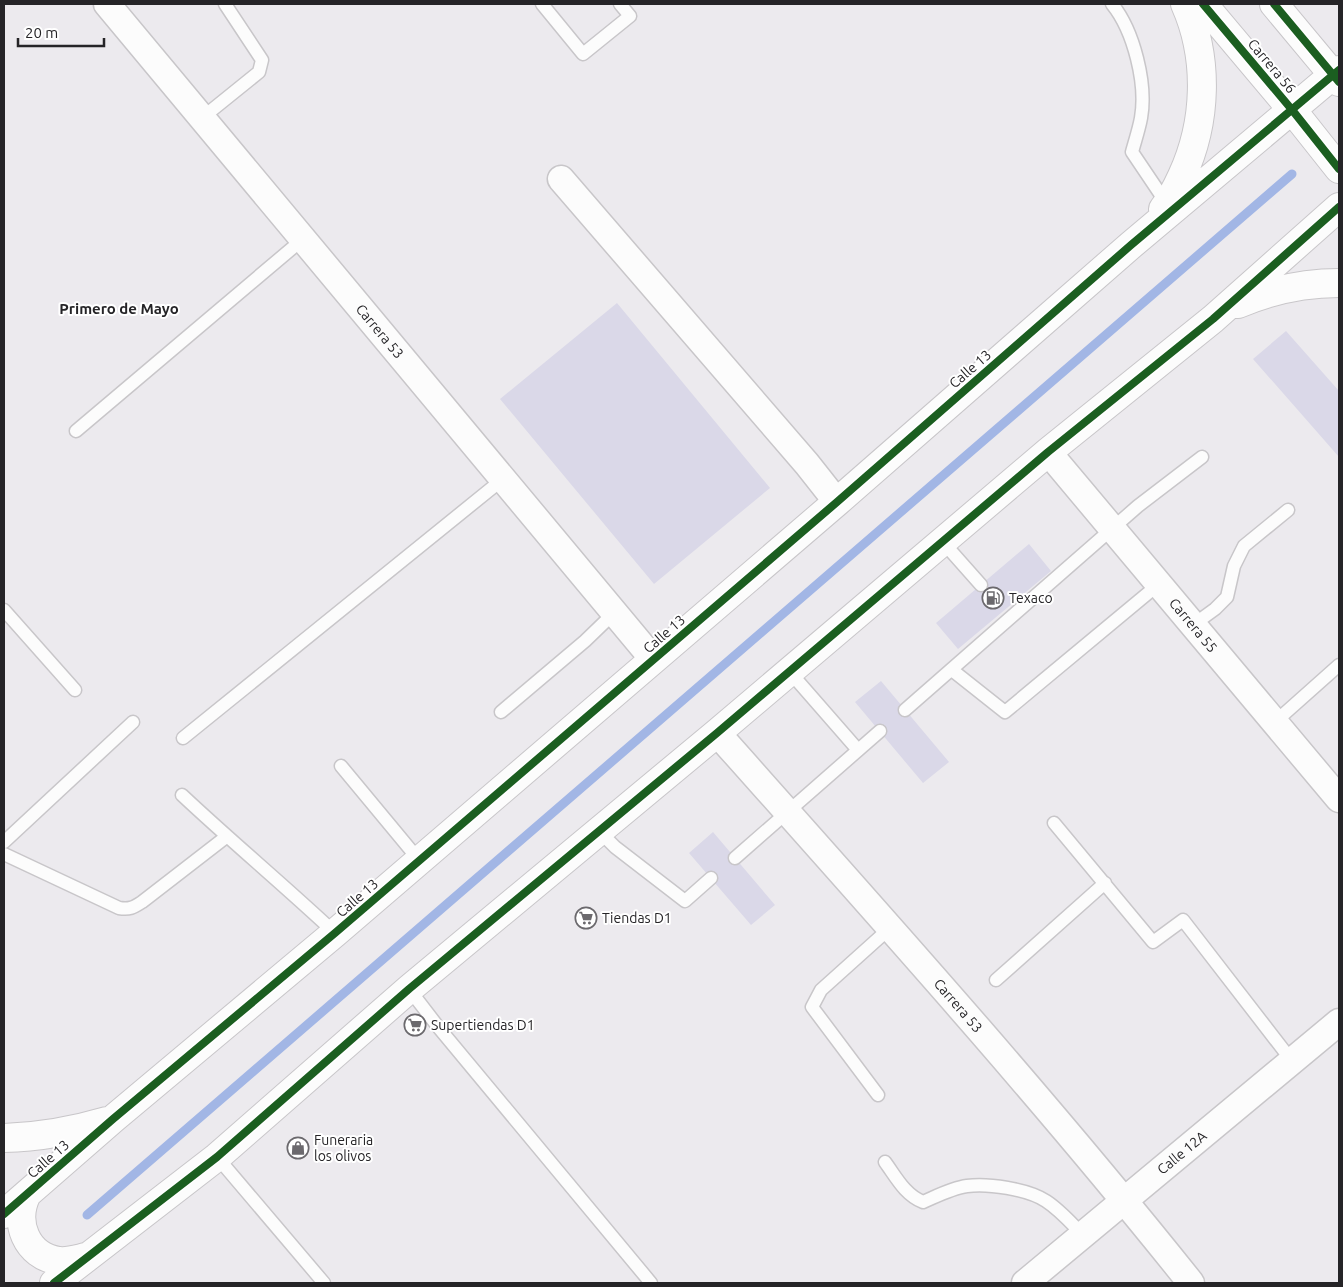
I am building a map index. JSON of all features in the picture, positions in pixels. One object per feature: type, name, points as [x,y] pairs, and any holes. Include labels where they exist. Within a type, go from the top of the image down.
[{"type":"main road","points":[[1130,245],[1167,204],[1178,185],[1190,158],[1200,122],[1202,78],[1196,34],[1185,4]]},
{"type":"main road","name":"Carrera 56","points":[[1203,4],[1339,169]]},
{"type":"main road","points":[[1274,4],[1337,76]]},
{"type":"main road","name":"Calle 13","points":[[4,1214],[837,502],[1130,245],[1337,76]]},
{"type":"main road","points":[[54,1283],[217,1156],[409,989],[717,733],[942,541],[1048,452],[1213,319],[1339,207]]},
{"type":"main road","points":[[1213,319],[1232,306],[1276,290],[1339,283]]},
{"type":"main road","points":[[4,1138],[55,1134],[113,1119]]},
{"type":"main road","points":[[27,1194],[23,1203],[21,1222],[27,1240],[33,1248],[59,1261],[69,1261],[96,1250]]},
{"type":"main road","points":[[79,1283],[96,1250]]},
{"type":"street","name":"Carrera 53","points":[[107,4],[653,659]]},
{"type":"street","points":[[562,180],[801,457],[837,502]]},
{"type":"street","name":"Carrera 55","points":[[1048,452],[1339,799]]},
{"type":"street","name":"Carrera 53","points":[[717,733],[890,928],[1125,1200],[1191,1283]]},
{"type":"street","name":"Calle 12A","points":[[1025,1283],[1339,1022]]},
{"type":"lane","points":[[202,118],[258,72],[262,60],[225,4]]},
{"type":"lane","points":[[542,4],[583,54],[630,16],[620,4]]},
{"type":"lane","points":[[1112,4],[1133,43],[1141,76],[1141,117],[1132,152],[1167,204]]},
{"type":"lane","points":[[76,431],[303,239]]},
{"type":"lane","points":[[905,710],[952,670],[1007,614],[1138,506],[1202,457]]},
{"type":"lane","points":[[184,738],[503,479]]},
{"type":"lane","points":[[1193,625],[1215,609],[1227,597],[1234,566],[1244,546],[1288,510]]},
{"type":"lane","points":[[942,541],[981,585]]},
{"type":"lane","points":[[952,670],[1005,712],[1159,584]]},
{"type":"lane","points":[[4,610],[75,690]]},
{"type":"lane","points":[[501,712],[586,641],[614,613]]},
{"type":"lane","points":[[1275,722],[1339,665]]},
{"type":"lane","points":[[789,670],[858,750]]},
{"type":"lane","points":[[4,842],[133,722]]},
{"type":"lane","points":[[735,858],[880,731]]},
{"type":"lane","points":[[341,766],[419,860]]},
{"type":"lane","points":[[182,795],[226,837],[262,866],[335,933]]},
{"type":"lane","points":[[1054,823],[1106,883],[1153,942],[1184,920],[1292,1061]]},
{"type":"lane","points":[[599,831],[615,846],[685,901],[711,878]]},
{"type":"lane","points":[[4,854],[120,908],[126,909],[133,908],[142,902],[226,837]]},
{"type":"lane","points":[[996,980],[1106,883]]},
{"type":"lane","points":[[878,1095],[812,1007],[820,990],[890,928]]},
{"type":"lane","points":[[409,989],[439,1028],[651,1283]]},
{"type":"lane","points":[[217,1156],[324,1283]]},
{"type":"lane","points":[[885,1162],[903,1188],[913,1198],[923,1202],[966,1186],[982,1185],[1018,1191],[1046,1200],[1083,1235]]},
{"type":"building","points":[[617,303],[770,488],[654,584],[500,399]]},
{"type":"building","points":[[1286,331],[1339,391],[1339,457],[1253,359]]},
{"type":"building","name":"Texaco","points":[[1029,544],[1051,571],[958,649],[936,623]]},
{"type":"building","points":[[881,681],[949,762],[923,783],[855,702]]},
{"type":"building","points":[[713,832],[775,905],[751,925],[689,853]]},
{"type":"waterway","points":[[87,1215],[1292,174]]},
{"type":"cycle path","points":[[1203,4],[1339,169]]},
{"type":"cycle path","points":[[1274,4],[1339,82]]},
{"type":"cycle path","points":[[4,1214],[837,502],[1131,245],[1339,70]]},
{"type":"cycle path","points":[[54,1283],[217,1157],[409,989],[717,733],[1048,452],[1213,319],[1339,207]]},
{"type":"place","name":"Texaco","points":[[993,598]]},
{"type":"place","name":"Tiendas D1","points":[[586,918]]},
{"type":"place","name":"Supertiendas D1","points":[[415,1025]]},
{"type":"place","name":"Funeraria los olivos","points":[[298,1148]]},
{"type":"district","name":"Primero de Mayo","points":[[119,309]]}]
